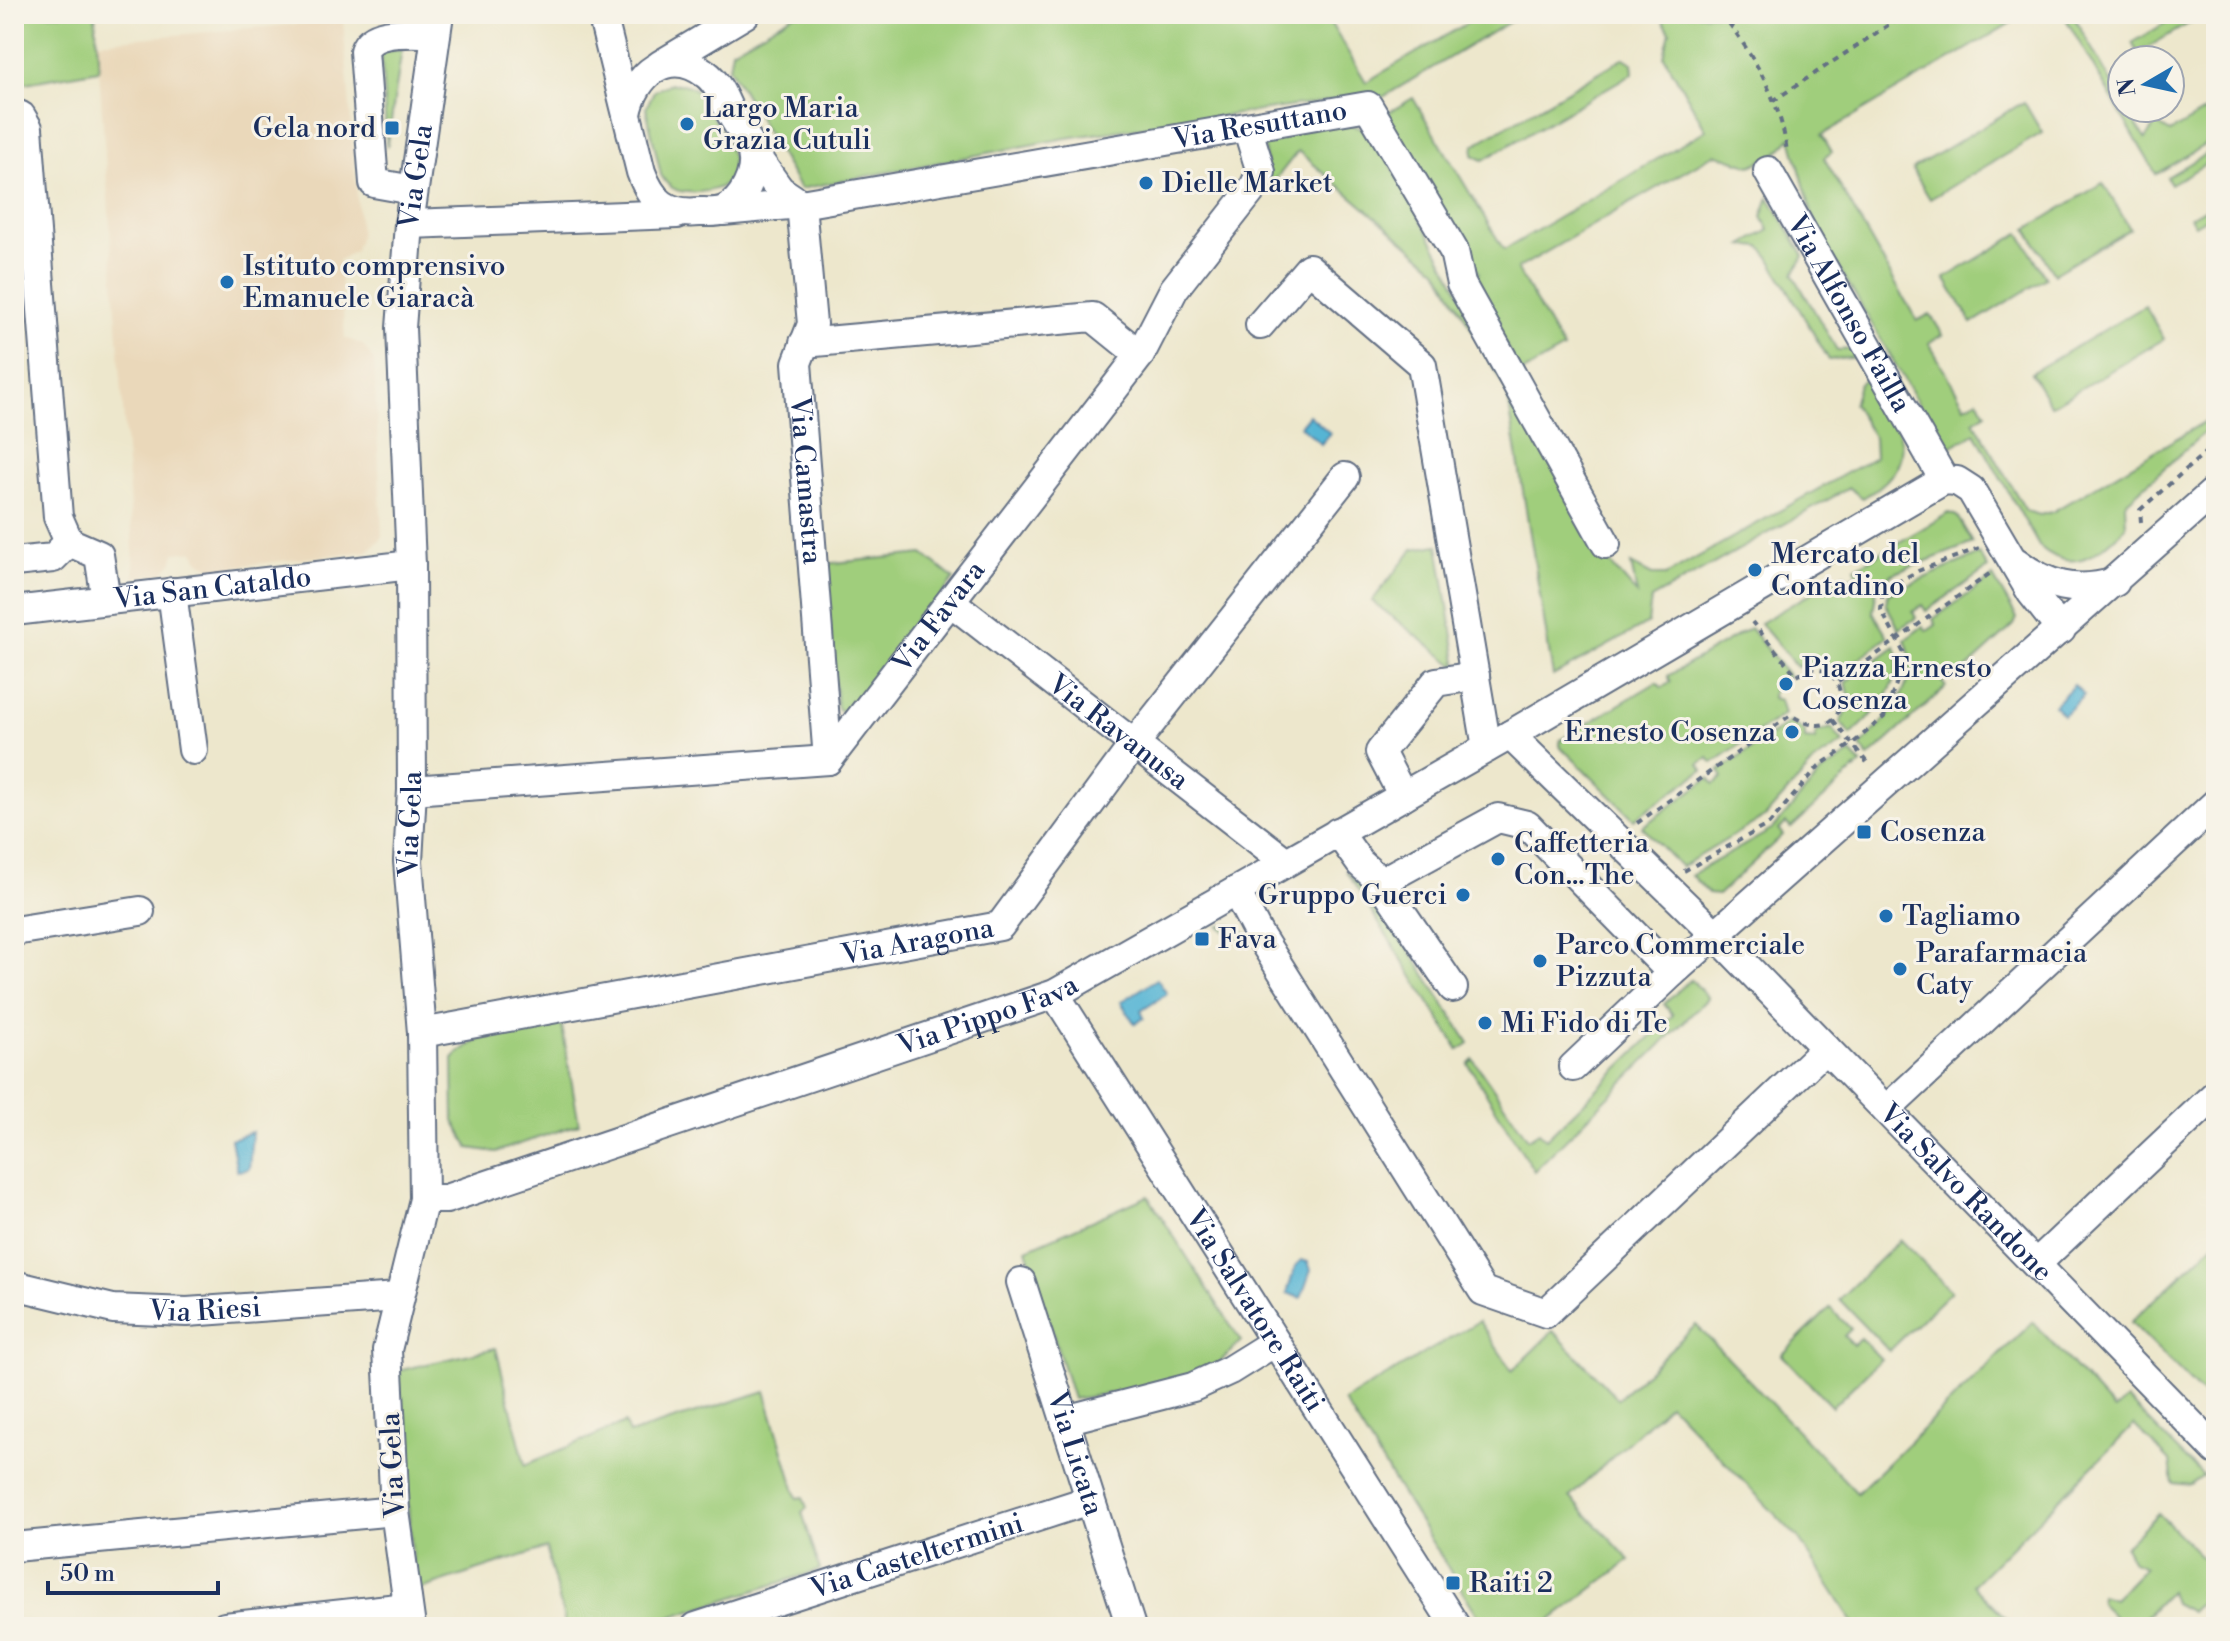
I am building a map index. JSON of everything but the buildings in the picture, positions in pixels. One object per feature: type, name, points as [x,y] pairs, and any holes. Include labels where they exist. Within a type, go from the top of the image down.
[{"type":"street","points":[[602,14],[641,172],[648,190],[661,206],[677,214]]},
{"type":"street","points":[[627,114],[631,94],[639,80],[734,20]]},
{"type":"street","points":[[734,20],[710,50],[714,81],[752,151],[780,190],[801,204]]},
{"type":"street","points":[[413,190],[374,183],[364,51],[376,35],[395,24],[437,23]]},
{"type":"street","name":"Via Gela","points":[[409,1617],[395,1511],[387,1350],[424,1199],[422,1033],[408,861],[412,790],[411,565],[401,328],[413,190],[437,23]]},
{"type":"street","points":[[660,65],[692,67],[714,81]]},
{"type":"street","name":"Via Resuttano","points":[[723,211],[801,204],[1368,106],[1454,251],[1461,284],[1606,544]]},
{"type":"street","points":[[14,113],[21,116],[28,128],[58,517],[69,542],[99,555],[106,600]]},
{"type":"street","name":"Via Favara","points":[[828,760],[1140,355],[1174,289],[1254,187],[1261,172],[1247,127]]},
{"type":"street","points":[[409,224],[723,211],[737,200],[748,184],[752,151]]},
{"type":"street","points":[[605,217],[629,202],[641,172]]},
{"type":"street","name":"Via Alfonso Failla","points":[[1775,183],[1938,468]]},
{"type":"street","name":"Via Camastra","points":[[801,204],[812,324],[797,363],[828,760]]},
{"type":"street","points":[[1260,325],[1309,268],[1422,365],[1475,676],[1499,741]]},
{"type":"street","points":[[804,343],[1093,317],[1140,355]]},
{"type":"street","points":[[1938,468],[1971,490],[1994,556],[2031,592],[2061,630]]},
{"type":"street","name":"Via Pippo Fava","points":[[424,1199],[446,1199],[1055,994],[1499,741],[1938,468]]},
{"type":"street","name":"Via Aragona","points":[[422,1033],[1000,926],[1135,743],[1345,477]]},
{"type":"street","points":[[1573,1067],[1672,973],[2216,490]]},
{"type":"street","points":[[14,562],[53,558],[69,542]]},
{"type":"street","points":[[1994,556],[2060,586],[2079,589],[2115,582]]},
{"type":"street","name":"Via San Cataldo","points":[[14,611],[411,565]]},
{"type":"street","points":[[172,592],[193,750]]},
{"type":"street","name":"Via Ravanusa","points":[[951,602],[1286,862]]},
{"type":"street","points":[[1403,796],[1380,752],[1436,682],[1475,676]]},
{"type":"street","name":"Via Salvo Randone","points":[[1499,741],[1717,936],[2216,1450]]},
{"type":"street","points":[[412,790],[828,760]]},
{"type":"street","points":[[1886,1110],[2216,803]]},
{"type":"street","points":[[1381,882],[1498,818],[1516,819],[1527,825],[1672,973]]},
{"type":"street","points":[[1338,832],[1360,863],[1381,882],[1453,988]]},
{"type":"street","points":[[1236,891],[1258,933],[1483,1291],[1546,1313],[1826,1048]]},
{"type":"street","points":[[14,931],[140,911]]},
{"type":"street","name":"Via Salvatore Raiti","points":[[1055,994],[1456,1627]]},
{"type":"street","points":[[2036,1264],[2216,1094]]},
{"type":"street","name":"Via Licata","points":[[1021,1282],[1131,1627]]},
{"type":"street","name":"Via Riesi","points":[[14,1285],[113,1309],[187,1312],[398,1297]]},
{"type":"street","points":[[1065,1420],[1193,1387],[1230,1370],[1275,1342]]},
{"type":"street","name":"Via Casteltermini","points":[[696,1627],[1090,1500]]},
{"type":"street","points":[[14,1547],[395,1511]]},
{"type":"street","points":[[225,1627],[409,1617]]},
{"type":"path","points":[[1722,14],[1763,78],[1785,137],[1787,159],[1775,183]]},
{"type":"path","points":[[1773,101],[1905,14]]},
{"type":"path","points":[[2142,529],[2140,510],[2216,443]]},
{"type":"path","points":[[1690,881],[1679,873],[1769,824],[1819,766],[1884,717],[1901,679],[1906,657],[1881,610],[1883,590],[1918,571],[1994,556]]},
{"type":"path","points":[[1838,682],[1898,639],[1994,556]]},
{"type":"path","points":[[1739,629],[1765,614]]},
{"type":"path","points":[[1644,834],[1635,825],[1791,715],[1811,725],[1832,719],[1842,702],[1838,682],[1823,671],[1804,671],[1797,676],[1752,621]]},
{"type":"path","points":[[1832,719],[1869,765]]},
{"type":"path","points":[[1858,775],[1880,755]]},
{"type":"shaded area","name":"Istituto comprensivo Emanuele Giaracà","points":[[343,20],[360,235],[355,251],[339,260],[345,338],[363,345],[374,361],[382,538],[368,551],[213,569],[199,562],[194,551],[175,553],[172,563],[162,574],[135,577],[97,42]]},
{"type":"green space","points":[[14,14],[95,14],[99,70],[14,85]]},
{"type":"green space","points":[[795,14],[1325,14],[1366,82],[1483,14],[1523,14],[1376,101],[1373,95],[1066,138],[800,189],[729,67],[732,50]]},
{"type":"green space","points":[[1659,14],[1878,14],[1880,18],[1887,14],[2026,14],[1822,135],[1832,152],[1824,158],[1917,321],[1930,314],[1943,335],[1929,343],[1965,406],[1978,399],[1986,413],[1974,421],[2026,511],[2040,515],[2052,512],[2216,415],[2216,422],[2125,503],[2126,527],[2106,545],[2085,558],[2075,560],[2063,560],[2052,555],[2039,546],[1975,433],[1945,450],[1816,228],[1791,138],[1777,153],[1751,166],[1715,154],[1517,269],[1563,349],[1521,373],[1468,280],[1479,273],[1384,115],[1413,98],[1504,250],[1706,130],[1664,56],[1670,32]]},
{"type":"green space","points":[[2063,14],[2072,14],[2106,73],[2106,88]]},
{"type":"green space","points":[[2181,14],[2205,14],[2153,44],[2132,43]]},
{"type":"green space","points":[[402,49],[387,147],[381,52]]},
{"type":"green space","points":[[1624,58],[1632,63],[1633,73],[1483,160],[1473,155],[1474,145]]},
{"type":"green space","points":[[669,84],[687,85],[697,91],[727,143],[733,166],[732,176],[715,189],[681,191],[668,185],[661,175],[646,108],[654,91]]},
{"type":"green space","points":[[2024,102],[2042,133],[1930,199],[1912,169]]},
{"type":"green space","points":[[2216,105],[2216,138],[2156,174],[2127,124],[2136,124],[2145,139],[2155,124],[2170,132]]},
{"type":"green space","points":[[1339,121],[1362,128],[1380,144],[1601,553],[1637,594],[1631,564],[1652,575],[1666,575],[1875,457],[1874,438],[1853,404],[1859,384],[1871,375],[1890,411],[1901,442],[1901,456],[1895,470],[1883,484],[1863,498],[1849,488],[1651,599],[1648,623],[1553,676],[1507,392],[1439,271],[1298,151],[1268,189],[1264,143],[1268,139]]},
{"type":"green space","points":[[2216,148],[2216,158],[2171,184],[2167,177]]},
{"type":"green space","points":[[2103,183],[2130,229],[2054,274],[2027,229]]},
{"type":"green space","points":[[1769,197],[1804,256],[1793,274],[1837,350],[1857,349],[1861,357],[1829,360],[1766,252],[1760,247],[1743,245],[1769,230],[1762,217]]},
{"type":"green space","points":[[2216,202],[2216,212],[2195,225],[2190,217]]},
{"type":"green space","points":[[2020,233],[2046,278],[1972,323],[1945,278]]},
{"type":"green space","points":[[2145,306],[2164,339],[2051,406],[2031,373]]},
{"type":"green space","points":[[1949,513],[1957,516],[1973,543],[1893,574],[1877,586],[1873,612],[1888,637],[1840,673],[1825,664],[1825,659],[1815,658],[1814,662],[1797,667],[1760,623],[1844,574],[1848,579],[1858,574],[1855,568]]},
{"type":"green space","points":[[1438,545],[1458,668],[1372,601],[1413,549]]},
{"type":"green space","points":[[923,554],[954,579],[848,717],[837,708],[824,564]]},
{"type":"green space","points":[[1979,554],[1988,568],[1926,611],[1922,605],[1913,612],[1916,618],[1899,629],[1886,604],[1888,594]]},
{"type":"green space","points":[[1993,577],[2017,618],[2014,625],[1955,679],[1950,674],[1942,682],[1946,687],[1869,757],[1860,746],[1891,712],[1906,685],[1910,656],[1905,640],[1923,626],[1927,631],[1936,625],[1933,619]]},
{"type":"green space","points":[[1750,628],[1788,675],[1781,689],[1773,688],[1772,698],[1780,700],[1784,714],[1713,763],[1708,758],[1699,764],[1703,770],[1634,819],[1560,746],[1560,740],[1657,682],[1662,688],[1671,682],[1668,676]]},
{"type":"green space","points":[[1895,646],[1898,659],[1893,684],[1878,707],[1851,735],[1840,722],[1848,709],[1855,709],[1856,699],[1850,698],[1846,682]]},
{"type":"green space","points":[[1790,722],[1805,731],[1805,739],[1815,740],[1816,733],[1832,728],[1843,743],[1816,760],[1766,816],[1681,867],[1642,827],[1709,778],[1714,784],[1723,777],[1719,771]]},
{"type":"green space","points":[[1851,753],[1861,764],[1791,828],[1786,823],[1779,830],[1783,835],[1718,895],[1709,894],[1691,875],[1773,829],[1821,773]]},
{"type":"green space","points":[[1346,871],[1379,903],[1469,1043],[1459,1050]]},
{"type":"green space","points":[[1231,925],[1251,937],[1241,943],[1219,926]]},
{"type":"green space","points":[[1691,979],[1708,998],[1534,1171],[1468,1064],[1473,1059],[1528,1139],[1539,1132],[1546,1139],[1673,1015],[1664,1004]]},
{"type":"green space","points":[[561,1021],[579,1124],[496,1152],[469,1148],[454,1121],[453,1059],[463,1049],[488,1036]]},
{"type":"green space","points":[[1148,1196],[1241,1341],[1218,1364],[1190,1382],[1073,1399],[1027,1249]]},
{"type":"green space","points":[[1900,1240],[1951,1291],[1889,1351],[1839,1299]]},
{"type":"green space","points":[[2216,1242],[2216,1408],[2131,1322]]},
{"type":"green space","points":[[1830,1308],[1851,1329],[1844,1336],[1853,1345],[1860,1338],[1881,1359],[1832,1407],[1782,1355]]},
{"type":"green space","points":[[1479,1321],[1512,1371],[1553,1331],[1618,1399],[1696,1325],[1857,1493],[2033,1322],[2114,1410],[2127,1399],[2203,1476],[2191,1485],[2173,1483],[2170,1461],[2134,1425],[1973,1585],[2015,1627],[1856,1627],[1799,1539],[1669,1404],[1570,1497],[1630,1560],[1542,1627],[1485,1627],[1344,1401]]},
{"type":"green space","points":[[496,1348],[525,1465],[625,1423],[629,1434],[765,1391],[797,1498],[803,1497],[807,1508],[802,1512],[820,1570],[638,1627],[566,1627],[546,1548],[415,1591],[397,1371]]},
{"type":"green space","points":[[2158,1513],[2216,1571],[2216,1586],[2191,1612],[2174,1603],[2170,1591],[2139,1623],[2139,1627],[2125,1627],[2100,1603],[2101,1595],[2114,1599],[2145,1567],[2133,1562],[2125,1546]]},
{"type":"water","points":[[1309,415],[1330,433],[1321,444],[1300,426]]},
{"type":"water","points":[[2074,685],[2084,695],[2063,715],[2054,705]]},
{"type":"water","points":[[1157,979],[1167,994],[1141,1011],[1144,1018],[1135,1024],[1121,1002]]},
{"type":"water","points":[[252,1132],[249,1169],[237,1171],[231,1139]]},
{"type":"water","points":[[1301,1260],[1308,1262],[1311,1270],[1301,1298],[1287,1293],[1296,1265]]},
{"type":"place","name":"Largo Maria Grazia Cutuli","points":[[687,124]]},
{"type":"place","name":"Gela nord","points":[[392,128]]},
{"type":"place","name":"Dielle Market","points":[[1146,183]]},
{"type":"place","name":"Istituto comprensivo Emanuele Giaracà","points":[[227,282]]},
{"type":"place","name":"Mercato del Contadino","points":[[1755,570]]},
{"type":"place","name":"Piazza Ernesto Cosenza","points":[[1786,684]]},
{"type":"place","name":"Ernesto Cosenza","points":[[1792,732]]},
{"type":"place","name":"Cosenza","points":[[1864,832]]},
{"type":"place","name":"Caffetteria Con...The","points":[[1498,859]]},
{"type":"place","name":"Gruppo Guerci","points":[[1463,895]]},
{"type":"place","name":"Tagliamo","points":[[1886,916]]},
{"type":"place","name":"Fava","points":[[1202,939]]},
{"type":"place","name":"Parco Commerciale Pizzuta","points":[[1540,961]]},
{"type":"place","name":"Parafarmacia Caty","points":[[1900,969]]},
{"type":"place","name":"Mi Fido di Te","points":[[1485,1023]]},
{"type":"place","name":"Raiti 2","points":[[1453,1583]]}]
